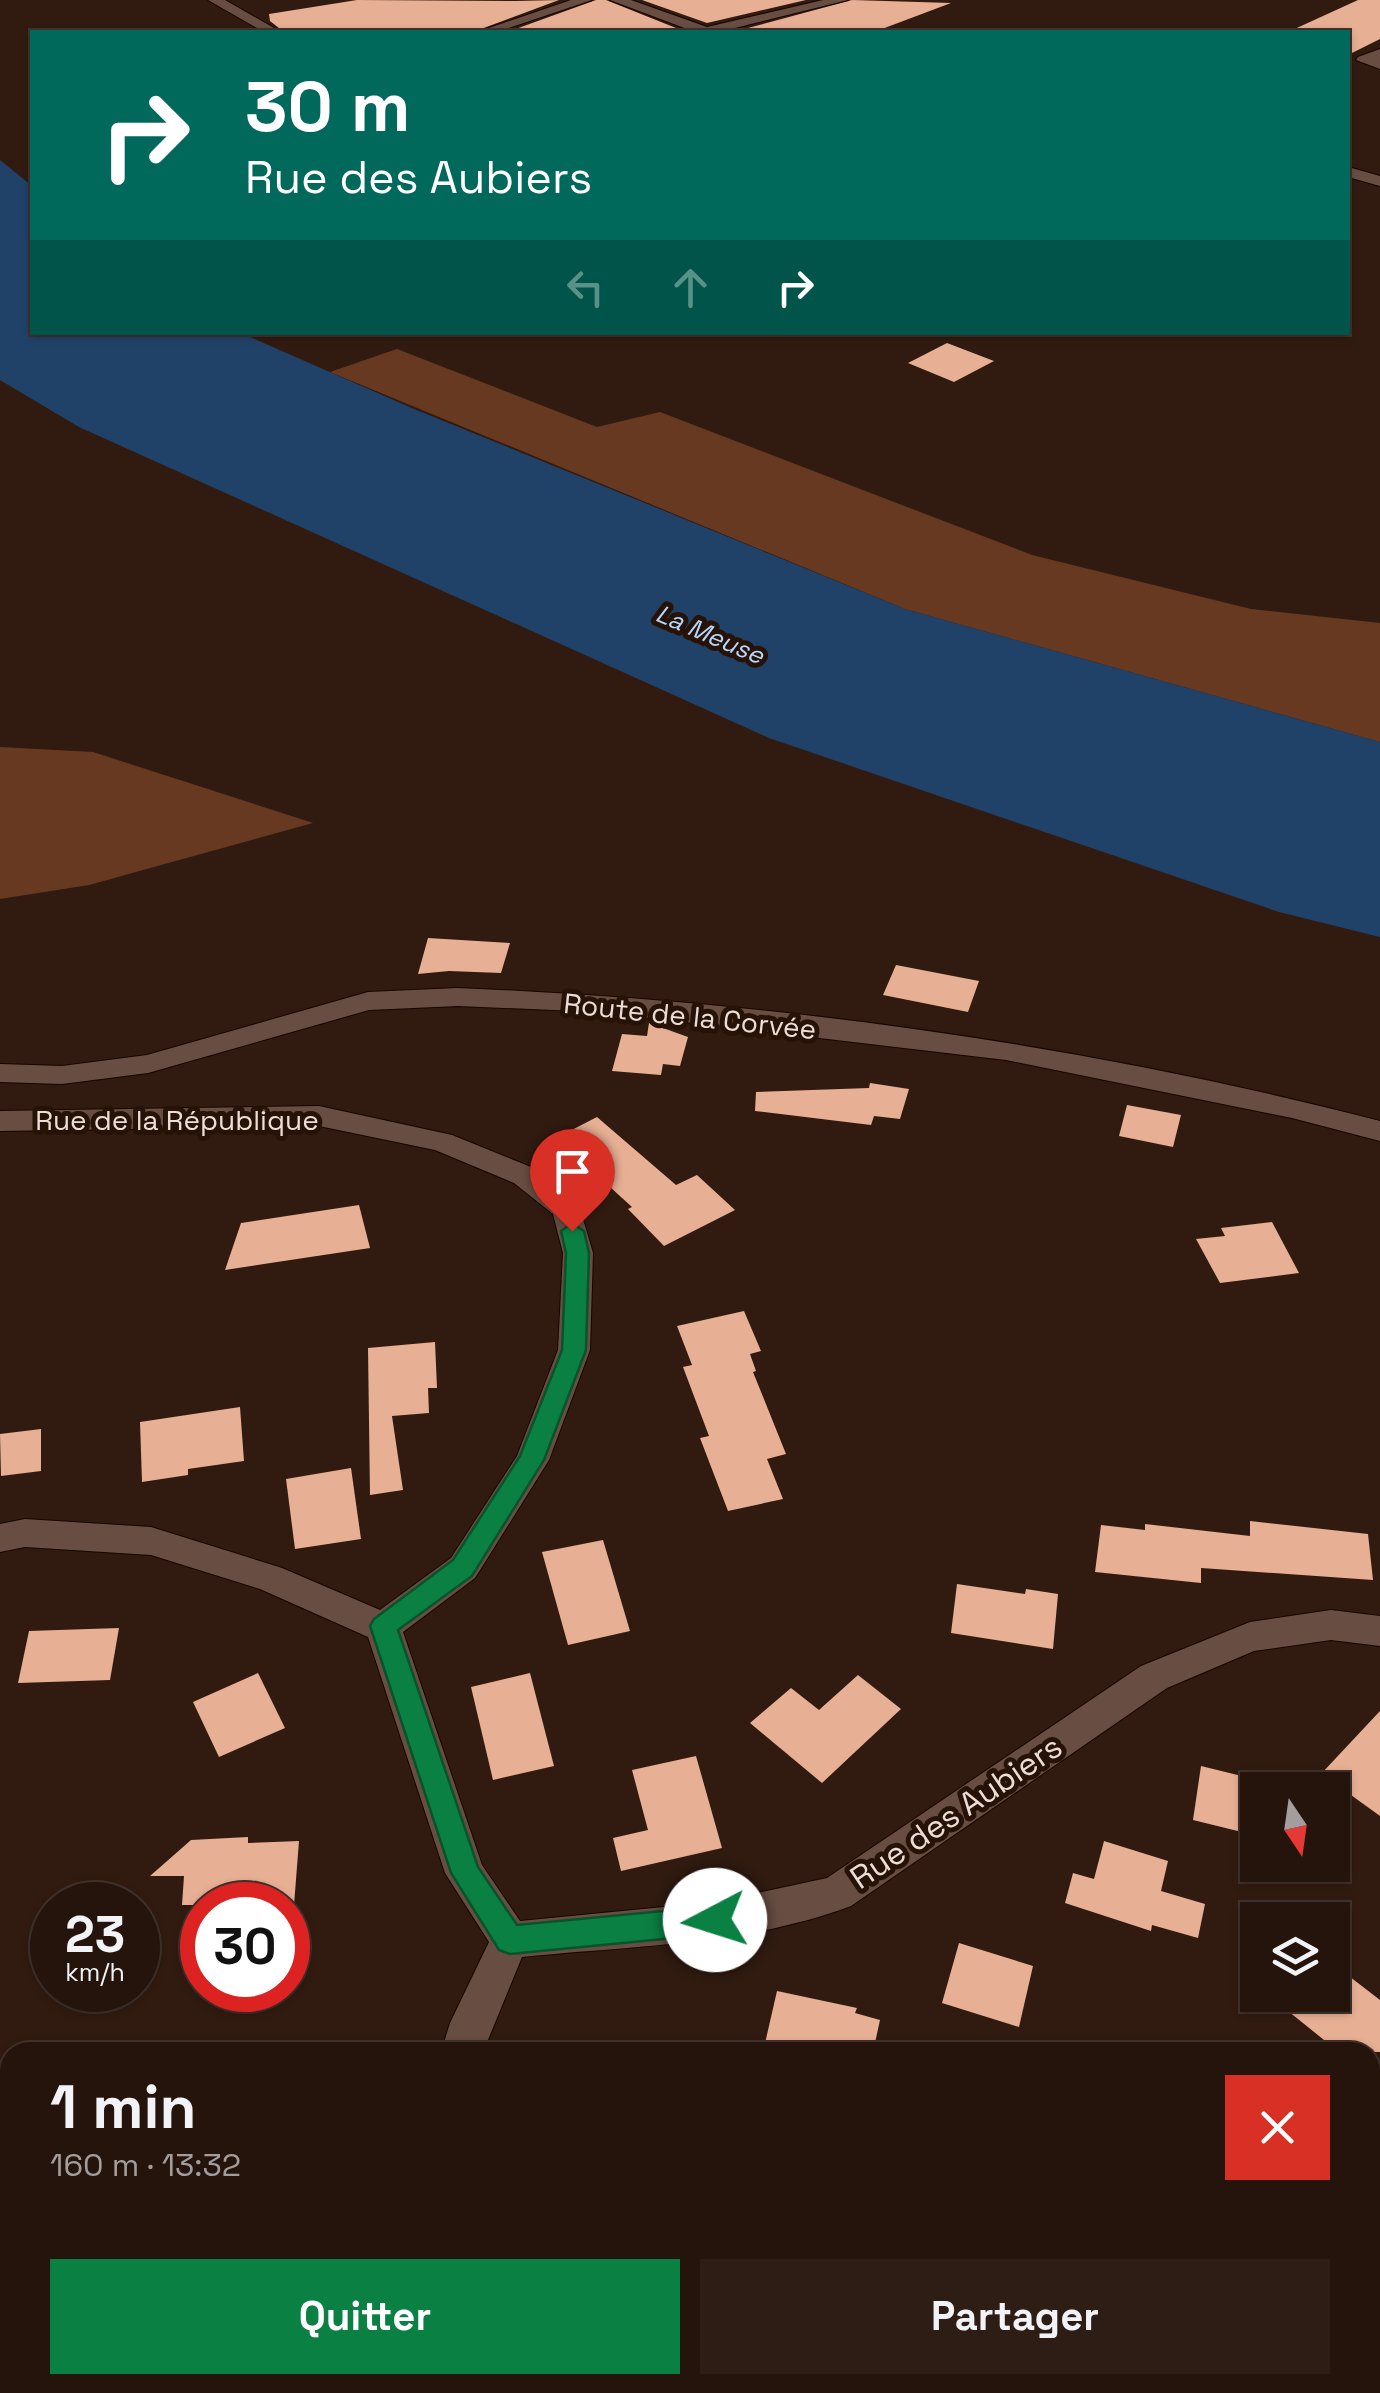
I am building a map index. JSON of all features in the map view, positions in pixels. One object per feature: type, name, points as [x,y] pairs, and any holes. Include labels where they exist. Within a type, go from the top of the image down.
[{"type":"street","points":[[214,0],[270,30]]},
{"type":"street","points":[[490,30],[585,0]]},
{"type":"street","points":[[617,0],[699,30]]},
{"type":"street","points":[[714,30],[840,0]]},
{"type":"street","points":[[762,20],[792,28]]},
{"type":"street","points":[[1377,48],[1363,60],[1380,65]]},
{"type":"street","points":[[1350,173],[1380,181]]},
{"type":"street","name":"Route de la Corvée","points":[[0,1073],[62,1076],[148,1064],[368,1000],[458,997],[600,1003],[1006,1052],[1292,1108],[1380,1131]]},
{"type":"street","name":"Rue de la République","points":[[0,1121],[320,1116],[442,1142],[525,1176],[567,1210],[578,1253],[574,1350],[532,1460],[463,1568],[383,1626]]},
{"type":"street","points":[[0,1538],[25,1533],[152,1541],[270,1578],[383,1626],[466,1873],[510,1940],[465,2042]]},
{"type":"street","name":"Rue des Aubiers","points":[[510,1940],[715,1920],[837,1892],[1154,1677],[1250,1636],[1330,1625],[1380,1632]]},
{"type":"shaded area","points":[[397,349],[597,427],[660,412],[1032,555],[1251,609],[1380,623],[1380,742],[905,609],[330,372]]},
{"type":"shaded area","points":[[0,747],[93,752],[313,823],[89,885],[0,899]]},
{"type":"water","name":"La Meuse","points":[[0,160],[30,184],[30,335],[246,335],[414,409],[905,609],[1380,742],[1380,937],[1279,912],[769,738],[79,427],[0,380]]},
{"type":"building","points":[[357,0],[559,0],[478,30],[281,30],[270,21],[269,14]]},
{"type":"building","points":[[596,0],[606,0],[681,30],[513,30]]},
{"type":"building","points":[[642,0],[806,0],[707,23]]},
{"type":"building","points":[[852,0],[951,3],[879,30],[740,30]]},
{"type":"building","points":[[1358,0],[1380,0],[1380,39],[1350,54],[1350,30],[1292,30]]},
{"type":"building","points":[[947,343],[994,361],[954,382],[908,363]]},
{"type":"building","points":[[428,938],[510,943],[501,973],[418,974]]},
{"type":"building","points":[[896,965],[979,981],[968,1012],[883,995]]},
{"type":"building","points":[[649,1023],[688,1037],[680,1066],[663,1064],[661,1075],[612,1071],[622,1034],[647,1036]]},
{"type":"building","points":[[870,1083],[909,1089],[900,1119],[874,1116],[871,1125],[755,1111],[756,1092],[869,1088]]},
{"type":"building","points":[[1127,1105],[1181,1115],[1173,1147],[1119,1136]]},
{"type":"building","points":[[597,1117],[676,1185],[697,1175],[735,1210],[664,1246],[628,1209],[632,1207],[556,1138]]},
{"type":"building","points":[[359,1205],[370,1248],[225,1270],[241,1223]]},
{"type":"building","points":[[1272,1222],[1299,1273],[1220,1283],[1196,1239],[1225,1236],[1221,1228]]},
{"type":"building","points":[[744,1311],[761,1351],[750,1354],[756,1371],[753,1372],[786,1454],[767,1459],[783,1499],[728,1511],[700,1438],[709,1436],[683,1367],[692,1365],[677,1326]]},
{"type":"building","points":[[435,1342],[437,1388],[428,1388],[429,1413],[392,1416],[403,1490],[370,1495],[368,1348]]},
{"type":"building","points":[[240,1407],[244,1461],[188,1469],[188,1475],[142,1482],[140,1422]]},
{"type":"building","points":[[41,1429],[41,1471],[1,1476],[0,1434]]},
{"type":"building","points":[[351,1468],[361,1539],[295,1549],[286,1479]]},
{"type":"building","points":[[1250,1521],[1368,1534],[1373,1580],[1201,1568],[1201,1583],[1095,1572],[1101,1525],[1145,1530],[1145,1524],[1250,1536]]},
{"type":"building","points":[[603,1540],[630,1631],[568,1645],[542,1552]]},
{"type":"building","points":[[957,1584],[1025,1594],[1026,1589],[1058,1594],[1053,1649],[951,1633]]},
{"type":"building","points":[[119,1628],[110,1680],[18,1683],[29,1631]]},
{"type":"building","points":[[258,1673],[285,1728],[219,1757],[193,1702]]},
{"type":"building","points":[[530,1673],[554,1766],[493,1780],[471,1687]]},
{"type":"building","points":[[858,1675],[901,1709],[822,1783],[750,1723],[791,1688],[819,1710]]},
{"type":"building","points":[[1380,1711],[1380,1816],[1350,1794],[1350,1772],[1323,1772]]},
{"type":"building","points":[[696,1756],[722,1848],[621,1871],[613,1838],[648,1830],[632,1770]]},
{"type":"building","points":[[1201,1766],[1240,1776],[1240,1832],[1193,1820]]},
{"type":"building","points":[[248,1837],[248,1843],[299,1841],[296,1882],[184,1882],[184,1876],[150,1876],[191,1840]]},
{"type":"building","points":[[1104,1841],[1168,1861],[1161,1891],[1205,1904],[1198,1938],[1152,1925],[1151,1931],[1065,1903],[1073,1873],[1094,1879]]},
{"type":"building","points":[[959,1943],[1033,1966],[1019,2027],[942,2003]]},
{"type":"building","points":[[1350,1977],[1380,2000],[1380,2042],[1327,2042],[1289,2012],[1350,2012]]},
{"type":"building","points":[[777,1991],[857,2008],[855,2013],[880,2020],[875,2042],[765,2042]]},
{"type":"route","points":[[572,1231],[578,1253],[574,1350],[532,1460],[463,1568],[383,1626],[466,1873],[510,1940],[715,1920]]}]
